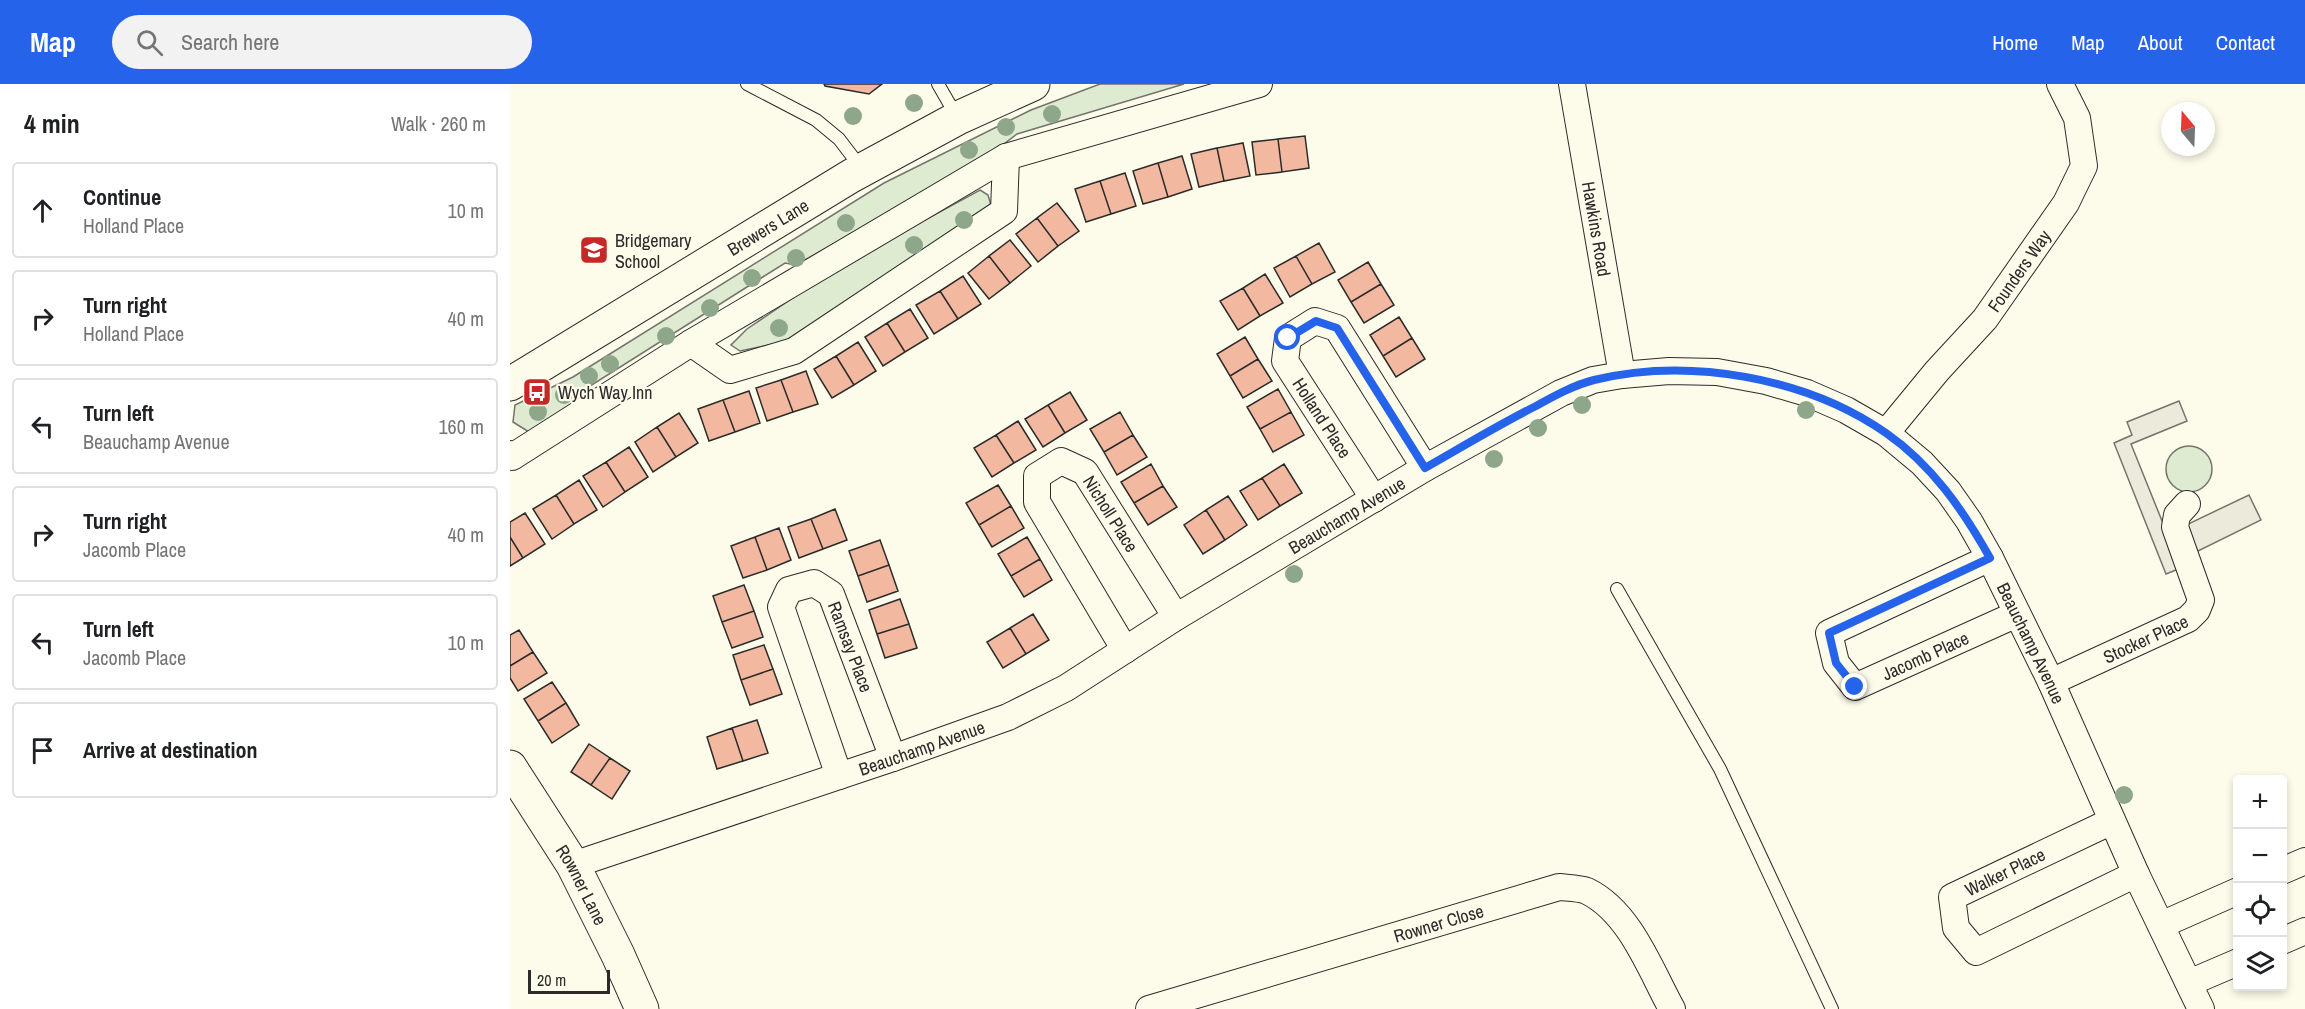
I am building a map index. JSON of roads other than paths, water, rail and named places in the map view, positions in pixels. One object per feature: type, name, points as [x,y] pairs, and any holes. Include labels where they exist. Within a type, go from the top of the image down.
[{"type":"street","name":"Brewers Lane","points":[[510,384],[862,170],[995,96],[1033,84]]},
{"type":"street","points":[[510,454],[512,457],[691,343],[1006,157],[1259,84]]},
{"type":"street","name":"Hawkins Road","points":[[1572,84],[1622,375]]},
{"type":"street","name":"Founders Way","points":[[1886,433],[1937,371],[1985,319],[2066,203],[2084,166],[2078,118],[2060,84]]},
{"type":"street","points":[[691,343],[730,370],[794,351],[1004,211],[1006,157]]},
{"type":"street","name":"Holland Place","points":[[1374,499],[1285,360],[1288,338],[1316,321],[1337,328],[1425,468]]},
{"type":"street","name":"Beauchamp Avenue","points":[[573,865],[1008,717],[1066,688],[1176,617],[1425,468],[1561,393],[1593,380],[1622,375],[1669,371],[1717,372],[1766,381],[1807,393],[1846,410],[1886,433],[1922,463],[1948,491],[1969,521],[1990,558],[2051,682],[2136,874],[2201,1009]]},
{"type":"street","name":"Nicholl Place","points":[[1125,650],[1037,501],[1037,476],[1061,461],[1085,472],[1176,617]]},
{"type":"street","name":"Stocker Place","points":[[2051,682],[2188,619],[2197,610],[2201,600],[2175,527],[2177,515],[2187,504]]},
{"type":"street","name":"Jacomb Place","points":[[1990,558],[1829,633],[1836,663],[1855,687],[2017,615]]},
{"type":"street","name":"Ramsay Place","points":[[839,776],[781,608],[789,590],[814,583],[831,594],[893,758]]},
{"type":"street","name":"Rowner Lane","points":[[510,767],[573,865],[642,1009]]},
{"type":"street","name":"Walker Place","points":[[2112,821],[1952,897],[1956,928],[1976,952],[2136,874]]},
{"type":"street","points":[[2287,869],[2305,861]]},
{"type":"street","name":"Rowner Close","points":[[1149,1009],[1559,887],[1585,890],[1606,904],[1627,925],[1672,1009]]},
{"type":"street","points":[[2161,925],[2233,893]]},
{"type":"street","points":[[2287,939],[2305,931]]},
{"type":"street","points":[[2189,984],[2233,964]]},
{"type":"lane","points":[[747,84],[816,120],[839,139],[862,170]]},
{"type":"lane","points":[[938,84],[957,118]]},
{"type":"lane","points":[[1617,589],[1720,769],[1832,1009]]},
{"type":"place","name":"Bridgemary School","points":[[594,250]]},
{"type":"place","name":"Wych Way Inn","points":[[537,392]]}]
